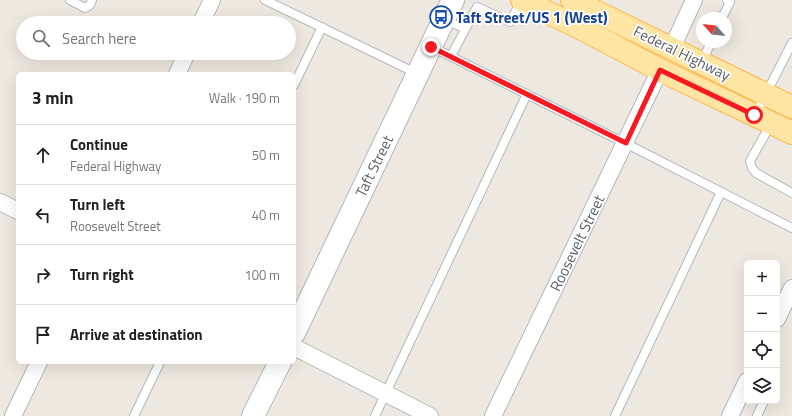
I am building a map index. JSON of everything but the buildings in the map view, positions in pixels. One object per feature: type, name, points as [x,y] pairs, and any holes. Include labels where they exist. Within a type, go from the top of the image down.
[{"type":"main road","name":"Federal Highway","points":[[522,0],[582,29],[660,70],[792,133]]},
{"type":"main road","name":"Federal Highway","points":[[572,0],[792,107]]},
{"type":"street","points":[[204,16],[212,0]]},
{"type":"street","name":"Taft Street","points":[[296,329],[453,0]]},
{"type":"street","points":[[672,48],[694,0]]},
{"type":"street","points":[[178,72],[184,60]]},
{"type":"street","name":"Roosevelt Street","points":[[493,416],[660,70]]},
{"type":"street","points":[[0,202],[16,210]]},
{"type":"street","points":[[780,313],[792,288]]},
{"type":"street","points":[[296,348],[430,416]]},
{"type":"street","points":[[13,416],[38,364]]},
{"type":"street","points":[[253,416],[279,364]]},
{"type":"street","points":[[730,416],[744,387]]},
{"type":"lane","points":[[70,0],[85,8],[90,5],[92,0]]},
{"type":"lane","points":[[265,0],[418,74]]},
{"type":"lane","points":[[451,56],[477,6],[510,22],[522,0]]},
{"type":"lane","points":[[725,12],[730,2],[726,0]]},
{"type":"lane","points":[[444,19],[465,29]]},
{"type":"lane","points":[[296,81],[322,27]]},
{"type":"lane","points":[[792,43],[766,94],[763,119],[750,161],[752,168],[756,173],[792,192]]},
{"type":"lane","points":[[431,47],[626,143],[792,228]]},
{"type":"lane","points":[[702,63],[708,48]]},
{"type":"lane","points":[[375,416],[527,94]]},
{"type":"lane","points":[[615,416],[721,192]]},
{"type":"lane","points":[[134,416],[159,364]]},
{"type":"lane","points":[[757,416],[763,404]]},
{"type":"place","name":"Taft Street/US 1 (West)","points":[[441,17]]},
{"type":"route","points":[[431,47],[626,143],[660,70],[754,115]]}]
